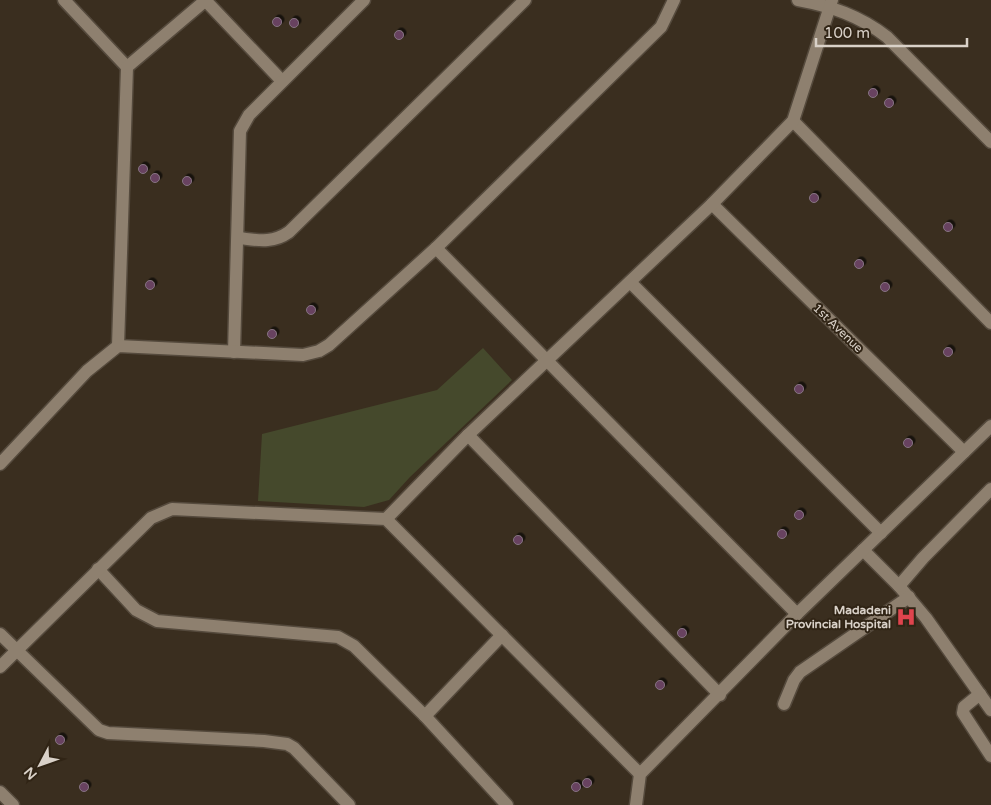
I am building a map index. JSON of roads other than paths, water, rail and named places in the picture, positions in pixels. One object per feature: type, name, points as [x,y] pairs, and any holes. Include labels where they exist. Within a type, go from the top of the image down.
[{"type":"street","points":[[64,0],[128,67],[118,346]]},
{"type":"street","points":[[128,67],[206,0],[282,81]]},
{"type":"street","points":[[234,352],[239,238],[240,132],[249,115],[364,0]]},
{"type":"street","points":[[239,238],[269,241],[281,238],[525,0]]},
{"type":"street","points":[[0,464],[87,371],[118,346],[303,355],[319,352],[436,248],[661,26],[674,0]]},
{"type":"street","points":[[798,0],[831,3],[872,26],[886,37],[991,142]]},
{"type":"street","points":[[386,519],[468,435],[712,204],[793,121],[831,3]]},
{"type":"street","points":[[793,121],[991,323]]},
{"type":"street","name":"1st Avenue","points":[[712,204],[964,452]]},
{"type":"street","points":[[436,248],[546,362],[797,614]]},
{"type":"street","points":[[630,282],[881,532]]},
{"type":"street","points":[[636,805],[640,774],[720,695],[797,614],[991,426]]},
{"type":"street","points":[[468,435],[720,695]]},
{"type":"street","points":[[899,586],[922,558],[991,490]]},
{"type":"street","points":[[0,667],[15,650],[151,518],[172,509],[386,519],[640,774]]},
{"type":"street","points":[[863,550],[909,597],[991,710]]},
{"type":"street","points":[[98,569],[136,610],[157,621],[338,637],[354,646],[425,716],[507,805]]},
{"type":"street","points":[[784,704],[794,680],[800,672],[909,597]]},
{"type":"street","points":[[0,634],[99,730],[108,733],[264,740],[287,744],[349,805]]},
{"type":"street","points":[[425,716],[502,635]]},
{"type":"street","points":[[980,694],[964,707],[963,714],[991,756]]},
{"type":"street","points":[[0,792],[12,805]]},
{"type":"place","name":"Madadeni Provincial Hospital","points":[[906,617]]}]
